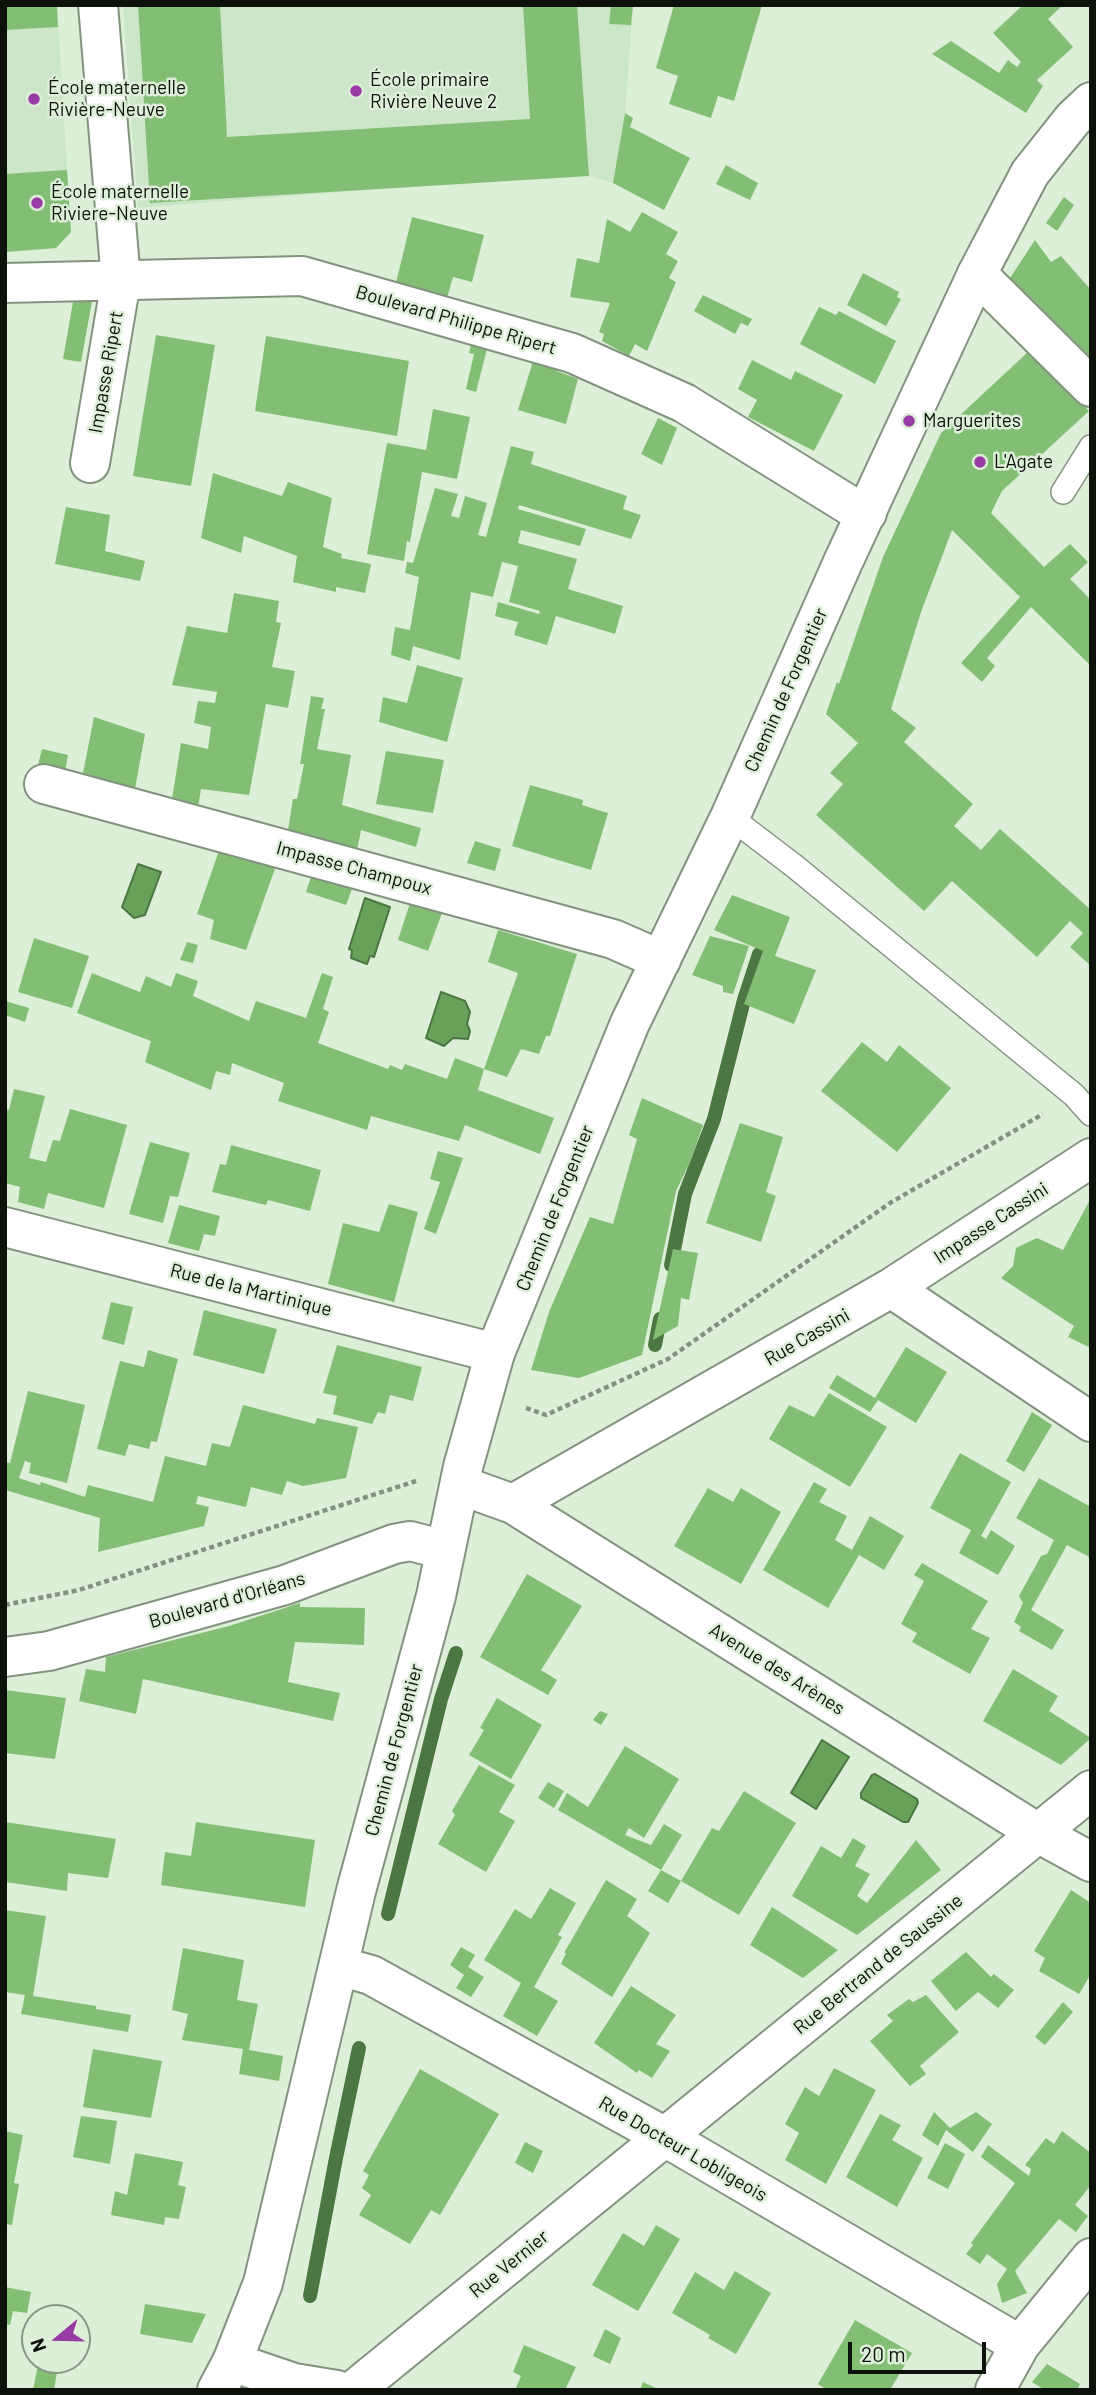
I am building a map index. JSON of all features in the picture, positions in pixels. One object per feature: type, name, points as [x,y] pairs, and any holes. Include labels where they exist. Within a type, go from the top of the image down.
[{"type":"street","name":"Impasse Ripert","points":[[90,463],[121,281],[98,5]]},
{"type":"street","name":"Chemin de Forgentier","points":[[225,2376],[263,2283],[356,1891],[436,1596],[446,1550],[444,1481],[480,1405],[495,1353],[630,1023],[730,817],[977,274],[1030,173],[1073,119],[1091,102]]},
{"type":"street","points":[[977,274],[1091,387]]},
{"type":"street","name":"Boulevard Philippe Ripert","points":[[5,283],[302,276],[572,354],[684,403],[849,505],[867,513]]},
{"type":"street","name":"Impasse Champoux","points":[[44,784],[613,939],[661,960]]},
{"type":"street","name":"Impasse Cassini","points":[[891,1288],[1091,1158]]},
{"type":"street","name":"Rue de la Martinique","points":[[5,1227],[495,1353]]},
{"type":"street","points":[[891,1288],[1091,1422]]},
{"type":"street","name":"Rue Cassini","points":[[513,1504],[891,1288]]},
{"type":"street","name":"Avenue des Arènes","points":[[444,1481],[513,1504],[1038,1833],[1091,1863]]},
{"type":"street","name":"Boulevard d'Orléans","points":[[5,1657],[49,1651],[285,1585],[394,1544],[410,1541],[446,1550]]},
{"type":"street","name":"Rue Bertrand de Saussine","points":[[665,2137],[1091,1790]]},
{"type":"street","name":"Rue Docteur Lobligeois","points":[[339,1966],[371,1975],[665,2137],[1020,2345]]},
{"type":"street","name":"Rue Vernier","points":[[354,2390],[665,2137]]},
{"type":"street","points":[[995,2390],[1020,2345],[1091,2258]]},
{"type":"street","points":[[225,2376],[337,2390]]},
{"type":"lane","points":[[1063,492],[1091,447]]},
{"type":"lane","points":[[730,817],[793,865],[1074,1095],[1091,1114]]},
{"type":"path","points":[[546,1415],[668,1359],[890,1203],[1074,1095]]},
{"type":"path","points":[[5,1605],[79,1590],[444,1481]]},
{"type":"shaded area","name":"École maternelle Rivière-Neuve","points":[[5,5],[57,5],[71,232],[56,248],[51,249],[5,252]]},
{"type":"shaded area","name":"École primaire Rivière Neuve 2","points":[[123,5],[633,5],[625,113],[613,183],[589,176],[138,208]]},
{"type":"shaded area","points":[[138,864],[161,872],[145,915],[134,918],[122,907]]},
{"type":"shaded area","points":[[365,898],[390,907],[374,957],[370,956],[367,964],[351,958],[352,950],[349,949]]},
{"type":"shaded area","points":[[441,992],[465,1001],[470,1012],[467,1024],[470,1031],[468,1039],[453,1038],[444,1046],[426,1038]]},
{"type":"shaded area","points":[[822,1740],[849,1757],[816,1809],[791,1793]]},
{"type":"shaded area","points":[[875,1774],[917,1799],[918,1803],[908,1822],[903,1822],[861,1798],[861,1793]]},
{"type":"building","points":[[5,5],[57,5],[58,27],[5,30]]},
{"type":"building","points":[[138,5],[220,5],[227,137],[530,119],[523,5],[577,5],[589,176],[150,203]]},
{"type":"building","points":[[611,5],[633,5],[631,25],[609,24]]},
{"type":"building","points":[[674,5],[762,5],[734,101],[718,96],[711,118],[669,104],[678,76],[656,68]]},
{"type":"building","points":[[1023,5],[1063,5],[1048,19],[1073,47],[1037,80],[1043,86],[1026,113],[932,54],[951,41],[999,73],[1008,60],[1017,67],[1021,62],[993,33]]},
{"type":"building","points":[[625,113],[633,118],[630,127],[690,158],[664,210],[613,183]]},
{"type":"building","points":[[726,165],[758,183],[750,200],[716,184]]},
{"type":"building","name":"École maternelle Riviere-Neuve","points":[[67,170],[71,232],[56,248],[5,252],[5,174]]},
{"type":"building","points":[[1064,197],[1074,205],[1057,231],[1046,223]]},
{"type":"building","points":[[642,212],[678,232],[666,254],[678,261],[669,278],[676,282],[647,351],[635,344],[629,356],[602,341],[604,334],[599,332],[610,303],[570,297],[577,258],[599,263],[607,219],[630,232]]},
{"type":"building","points":[[412,217],[484,235],[472,282],[453,277],[447,298],[395,287]]},
{"type":"building","points":[[1035,240],[1051,262],[1061,256],[1091,290],[1091,360],[1010,278]]},
{"type":"building","points":[[863,273],[899,292],[897,297],[901,299],[886,326],[847,305]]},
{"type":"building","points":[[703,295],[752,319],[748,326],[741,323],[735,334],[694,311]]},
{"type":"building","points":[[92,301],[81,362],[63,359],[73,302]]},
{"type":"building","points":[[819,307],[836,315],[839,311],[896,341],[875,384],[800,344]]},
{"type":"building","points":[[156,335],[215,345],[191,486],[133,476]]},
{"type":"building","points":[[266,336],[409,361],[397,436],[255,411]]},
{"type":"building","points":[[472,341],[488,345],[476,392],[466,389],[474,354],[469,353]]},
{"type":"building","points":[[1029,351],[1089,411],[1002,491],[991,513],[1044,567],[1070,544],[1088,562],[1070,579],[1091,600],[1091,666],[1031,607],[987,658],[995,666],[982,682],[961,663],[1020,597],[952,530],[921,612],[891,709],[916,728],[904,742],[973,804],[954,826],[981,850],[1000,829],[1091,910],[1091,966],[1070,947],[1083,933],[1070,921],[1037,957],[952,881],[924,911],[816,815],[843,784],[830,773],[858,743],[826,714],[883,557],[941,433]]},
{"type":"building","points":[[534,358],[558,365],[557,371],[578,379],[566,424],[518,410]]},
{"type":"building","points":[[752,360],[791,380],[795,371],[843,395],[814,451],[748,417],[757,400],[738,389]]},
{"type":"building","points":[[433,409],[470,417],[457,479],[422,472],[410,542],[407,541],[404,561],[367,554],[387,443],[426,450]]},
{"type":"building","points":[[658,418],[677,428],[662,465],[641,454]]},
{"type":"building","points":[[511,446],[534,452],[531,464],[627,496],[623,509],[641,515],[631,539],[519,505],[518,509],[586,529],[580,546],[521,530],[518,543],[577,559],[568,589],[623,606],[615,634],[556,616],[547,645],[514,635],[518,622],[495,616],[498,602],[539,614],[540,611],[509,602],[518,566],[502,562],[493,597],[471,592],[460,660],[413,646],[410,661],[391,655],[395,627],[410,630],[419,577],[405,573],[407,562],[413,563],[435,488],[458,494],[451,516],[459,518],[465,496],[487,503],[478,535],[486,537]]},
{"type":"building","points":[[213,473],[282,496],[288,482],[332,498],[323,547],[342,554],[341,558],[371,564],[365,593],[336,587],[336,592],[293,582],[297,556],[244,536],[241,553],[201,538]]},
{"type":"building","points":[[66,507],[110,515],[105,551],[145,561],[140,581],[55,564]]},
{"type":"building","points":[[234,593],[279,601],[276,622],[281,623],[272,667],[295,671],[288,708],[266,704],[249,795],[201,789],[197,813],[171,805],[181,743],[208,749],[211,727],[194,723],[198,701],[215,703],[217,692],[172,685],[187,626],[227,633]]},
{"type":"building","points":[[417,665],[463,678],[447,742],[379,722],[383,697],[407,703]]},
{"type":"building","points":[[311,696],[324,698],[321,709],[325,709],[317,749],[351,755],[342,805],[421,828],[416,847],[361,830],[356,855],[308,840],[308,835],[288,830],[293,799],[297,799],[304,764],[300,764]]},
{"type":"building","points":[[94,717],[145,734],[134,794],[82,778]]},
{"type":"building","points":[[42,749],[68,755],[65,772],[38,765]]},
{"type":"building","points":[[386,751],[444,760],[433,813],[376,804]]},
{"type":"building","points":[[530,785],[583,800],[582,805],[608,813],[591,870],[512,846]]},
{"type":"building","points":[[475,841],[501,849],[495,871],[467,863]]},
{"type":"building","points":[[221,845],[277,863],[246,950],[210,939],[214,920],[197,914]]},
{"type":"building","points":[[312,874],[353,886],[346,905],[306,892]]},
{"type":"building","points":[[732,895],[790,917],[775,956],[816,970],[794,1024],[744,1004],[763,951],[714,930]]},
{"type":"building","points":[[410,903],[442,913],[428,951],[398,940]]},
{"type":"building","points":[[498,930],[577,954],[550,1036],[546,1036],[539,1054],[521,1049],[507,1077],[484,1069],[518,973],[488,962]]},
{"type":"building","points":[[710,936],[749,946],[733,994],[723,992],[723,986],[692,975]]},
{"type":"building","points":[[34,938],[89,956],[72,1008],[18,992]]},
{"type":"building","points":[[187,942],[198,945],[193,963],[180,960]]},
{"type":"building","points":[[92,973],[140,992],[146,976],[171,987],[176,973],[198,981],[193,996],[249,1021],[256,1001],[306,1018],[322,973],[333,977],[323,1009],[329,1012],[318,1043],[388,1069],[390,1065],[402,1070],[405,1064],[447,1079],[455,1058],[484,1069],[478,1090],[554,1118],[540,1154],[465,1125],[459,1141],[371,1116],[367,1130],[278,1101],[284,1083],[232,1063],[230,1075],[216,1071],[211,1090],[145,1062],[151,1041],[77,1013]]},
{"type":"building","points":[[5,1001],[29,1008],[25,1022],[5,1015]]},
{"type":"building","points":[[862,1042],[887,1062],[899,1045],[951,1088],[897,1152],[821,1091]]},
{"type":"building","points":[[14,1089],[45,1096],[29,1158],[46,1162],[53,1140],[60,1141],[70,1109],[127,1125],[104,1208],[48,1193],[44,1209],[18,1202],[20,1187],[5,1183],[5,1109],[9,1110]]},
{"type":"building","points":[[642,1098],[703,1125],[691,1160],[676,1191],[642,1355],[579,1378],[531,1370],[549,1312],[590,1217],[613,1224],[637,1139],[629,1135]]},
{"type":"building","points":[[740,1123],[783,1137],[766,1192],[776,1196],[761,1242],[706,1223]]},
{"type":"building","points":[[150,1142],[190,1153],[178,1197],[170,1196],[163,1223],[129,1214]]},
{"type":"building","points":[[231,1145],[321,1170],[310,1211],[268,1200],[266,1205],[212,1192],[220,1164],[226,1165]]},
{"type":"building","points":[[438,1151],[463,1158],[436,1234],[424,1229],[440,1182],[430,1179]]},
{"type":"building","points":[[1091,1198],[1091,1348],[1068,1337],[1074,1326],[1001,1278],[1013,1266],[1016,1248],[1037,1238],[1063,1250]]},
{"type":"building","points":[[389,1204],[418,1212],[394,1302],[328,1284],[343,1223],[379,1232]]},
{"type":"building","points":[[179,1205],[220,1216],[215,1236],[204,1234],[199,1251],[168,1243]]},
{"type":"building","points":[[673,1249],[698,1253],[689,1300],[681,1298],[678,1326],[653,1340]]},
{"type":"building","points":[[111,1302],[133,1307],[124,1345],[102,1339]]},
{"type":"building","points":[[204,1310],[277,1329],[264,1374],[193,1355]]},
{"type":"building","points":[[337,1345],[422,1367],[413,1401],[390,1395],[385,1414],[378,1412],[372,1424],[333,1414],[337,1396],[323,1393]]},
{"type":"building","points":[[906,1347],[947,1372],[916,1423],[878,1400],[870,1412],[829,1388],[837,1375],[875,1398]]},
{"type":"building","points":[[148,1350],[178,1359],[157,1442],[151,1441],[149,1449],[129,1444],[125,1456],[97,1449],[120,1361],[144,1367]]},
{"type":"building","points":[[28,1391],[85,1405],[67,1483],[29,1473],[31,1463],[25,1461],[19,1478],[40,1485],[41,1482],[85,1497],[88,1485],[153,1502],[165,1456],[206,1466],[212,1443],[230,1447],[243,1405],[315,1424],[317,1418],[358,1427],[346,1478],[303,1486],[287,1481],[282,1495],[251,1487],[246,1507],[198,1496],[196,1504],[209,1507],[204,1526],[98,1552],[100,1518],[5,1490],[5,1462],[10,1463]]},
{"type":"building","points":[[829,1393],[887,1427],[850,1487],[769,1439],[789,1405],[814,1417]]},
{"type":"building","points":[[1032,1412],[1052,1425],[1024,1472],[1006,1461]]},
{"type":"building","points":[[960,1453],[1011,1482],[981,1536],[986,1539],[991,1530],[1015,1546],[998,1575],[959,1553],[971,1530],[930,1508]]},
{"type":"building","points":[[1039,1478],[1089,1506],[1091,1503],[1091,1558],[1067,1545],[1031,1610],[1064,1630],[1052,1650],[1019,1631],[1021,1627],[1014,1622],[1023,1603],[1019,1596],[1041,1556],[1047,1554],[1054,1540],[1016,1518]]},
{"type":"building","points":[[814,1482],[827,1489],[819,1502],[847,1516],[835,1540],[852,1550],[870,1516],[904,1536],[884,1570],[859,1555],[828,1608],[763,1570]]},
{"type":"building","points":[[708,1488],[733,1502],[741,1488],[781,1512],[741,1584],[674,1546]]},
{"type":"building","points":[[922,1563],[988,1601],[971,1629],[990,1638],[970,1674],[912,1642],[917,1633],[901,1624],[924,1581],[914,1575]]},
{"type":"building","points":[[527,1574],[582,1606],[541,1670],[557,1680],[548,1695],[480,1657]]},
{"type":"building","points":[[300,1603],[300,1607],[365,1608],[364,1645],[295,1642],[288,1682],[340,1693],[333,1721],[143,1679],[136,1714],[79,1701],[86,1669],[105,1672],[106,1657],[229,1626]]},
{"type":"building","points":[[1013,1669],[1058,1696],[1049,1711],[1091,1738],[1061,1765],[983,1721]]},
{"type":"building","points":[[5,1690],[66,1698],[55,1759],[5,1753]]},
{"type":"building","points":[[497,1698],[542,1725],[511,1779],[469,1755],[484,1730],[480,1728]]},
{"type":"building","points":[[600,1711],[608,1714],[601,1725],[593,1720]]},
{"type":"building","points":[[625,1746],[679,1779],[644,1838],[629,1828],[625,1835],[651,1845],[664,1824],[682,1835],[661,1870],[558,1810],[567,1793],[588,1807]]},
{"type":"building","points":[[479,1765],[515,1785],[499,1812],[515,1821],[486,1872],[438,1844],[455,1815],[452,1811]]},
{"type":"building","points":[[548,1782],[564,1791],[554,1808],[538,1798]]},
{"type":"building","points":[[744,1791],[796,1823],[739,1915],[681,1881],[712,1828],[719,1831]]},
{"type":"building","points":[[5,1822],[116,1839],[108,1878],[68,1873],[67,1891],[5,1882]]},
{"type":"building","points":[[196,1822],[315,1840],[305,1907],[161,1885],[165,1852],[191,1856]]},
{"type":"building","points":[[853,1838],[866,1846],[855,1866],[870,1874],[857,1896],[867,1903],[916,1840],[941,1870],[857,1935],[792,1896],[821,1846],[841,1858]]},
{"type":"building","points":[[661,1870],[681,1881],[668,1903],[648,1891]]},
{"type":"building","points":[[606,1880],[637,1899],[627,1916],[650,1933],[612,1997],[561,1964],[564,1953]]},
{"type":"building","points":[[550,1888],[576,1903],[558,1935],[562,1937],[534,1987],[558,2001],[537,2036],[503,2016],[521,1983],[484,1960],[515,1909],[531,1919]]},
{"type":"building","points":[[1071,1890],[1091,1903],[1091,1974],[1079,1994],[1039,1971],[1045,1958],[1034,1951]]},
{"type":"building","points":[[772,1907],[838,1950],[803,1978],[750,1945]]},
{"type":"building","points":[[5,1910],[46,1916],[33,1996],[96,2006],[96,2009],[131,2015],[128,2032],[21,2014],[25,1995],[5,1992]]},
{"type":"building","points":[[461,1947],[475,1955],[468,1967],[484,1977],[471,1997],[456,1988],[464,1975],[450,1965]]},
{"type":"building","points":[[183,1948],[244,1960],[237,2000],[258,2004],[249,2050],[283,2056],[279,2081],[239,2074],[243,2049],[182,2040],[188,2014],[172,2010]]},
{"type":"building","points":[[966,1952],[991,1977],[994,1974],[1014,1990],[998,2008],[978,1992],[956,2011],[931,1981]]},
{"type":"building","points":[[631,1986],[676,2015],[656,2044],[670,2051],[652,2078],[639,2070],[637,2073],[594,2043]]},
{"type":"building","points":[[926,1995],[959,2032],[920,2066],[926,2074],[910,2086],[870,2041],[893,2021],[887,2015],[909,1999],[913,2002]]},
{"type":"building","points":[[1063,2002],[1073,2012],[1045,2045],[1035,2037]]},
{"type":"building","points":[[93,2049],[162,2061],[151,2118],[83,2107]]},
{"type":"building","points":[[834,2068],[876,2090],[826,2184],[785,2160],[799,2133],[785,2124],[805,2087],[819,2096]]},
{"type":"building","points":[[420,2069],[499,2114],[440,2215],[431,2210],[410,2244],[359,2215],[371,2195],[362,2188],[369,2175],[363,2171]]},
{"type":"building","points":[[934,2112],[950,2128],[976,2112],[992,2124],[973,2152],[946,2130],[938,2146],[922,2135]]},
{"type":"building","points":[[880,2114],[901,2125],[892,2140],[923,2158],[897,2207],[846,2177]]},
{"type":"building","points":[[81,2116],[117,2121],[110,2164],[73,2157]]},
{"type":"building","points":[[5,2131],[23,2135],[14,2183],[19,2184],[12,2225],[5,2224]]},
{"type":"building","points":[[1062,2131],[1091,2153],[1091,2185],[1075,2205],[1088,2216],[1076,2232],[1059,2219],[1015,2271],[1027,2293],[1002,2303],[997,2284],[1007,2269],[987,2254],[980,2264],[966,2254],[973,2245],[971,2243],[1015,2183],[981,2157],[988,2145],[1029,2176],[1031,2169],[1025,2165],[1046,2138],[1054,2144]]},
{"type":"building","points":[[525,2142],[543,2151],[533,2173],[515,2163]]},
{"type":"building","points":[[945,2143],[965,2154],[948,2189],[927,2178]]},
{"type":"building","points":[[135,2153],[183,2162],[178,2185],[186,2187],[179,2219],[165,2217],[164,2225],[111,2215],[115,2191],[127,2195]]},
{"type":"building","points":[[656,2225],[680,2239],[638,2311],[592,2285],[623,2233],[644,2246]]},
{"type":"building","points":[[735,2271],[771,2293],[736,2354],[672,2313],[695,2272],[724,2290]]},
{"type":"building","points":[[5,2287],[31,2292],[29,2304],[21,2304],[21,2312],[13,2311],[10,2325],[5,2324]]},
{"type":"building","points":[[145,2304],[206,2314],[192,2343],[140,2334]]},
{"type":"building","points":[[855,2320],[912,2353],[890,2390],[827,2390],[818,2384]]},
{"type":"building","points":[[605,2329],[621,2338],[610,2364],[593,2356]]},
{"type":"building","points":[[524,2345],[576,2367],[565,2390],[515,2390],[521,2376],[513,2372]]},
{"type":"building","points":[[1047,2364],[1080,2384],[1077,2390],[1045,2390],[1032,2382]]},
{"type":"building","points":[[36,2374],[57,2374],[54,2390],[33,2390]]},
{"type":"building","points":[[643,2382],[660,2390],[640,2390]]},
{"type":"waterway","points":[[671,1265],[685,1194],[714,1119],[744,1000],[759,954]]},
{"type":"waterway","points":[[655,1345],[660,1319]]},
{"type":"waterway","points":[[388,1914],[441,1699],[456,1653]]},
{"type":"waterway","points":[[310,2296],[359,2048]]},
{"type":"place","name":"École primaire Rivière Neuve 2","points":[[356,91]]},
{"type":"place","name":"École maternelle Rivière-Neuve","points":[[34,99]]},
{"type":"place","name":"École maternelle Riviere-Neuve","points":[[37,203]]},
{"type":"place","name":"Marguerites","points":[[909,421]]},
{"type":"place","name":"L'Agate","points":[[980,462]]}]
